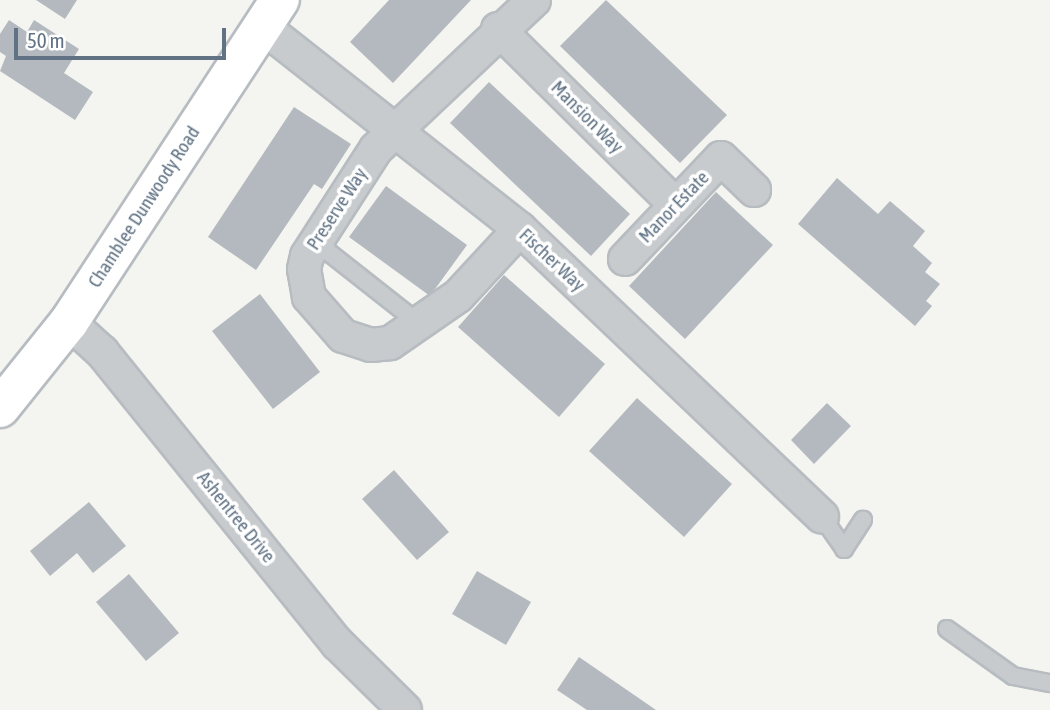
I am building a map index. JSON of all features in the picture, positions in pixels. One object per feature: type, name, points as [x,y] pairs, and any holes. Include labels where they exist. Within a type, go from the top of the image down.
[{"type":"street","name":"Preserve Way","points":[[520,229],[458,296],[421,325],[390,343],[372,345],[343,336],[331,326],[309,297],[304,269],[323,230],[395,129],[498,29],[534,0]]},
{"type":"street","name":"Fischer Way","points":[[271,13],[395,129],[520,229],[822,517]]},
{"type":"street","name":"Chamblee Dunwoody Road","points":[[0,408],[69,322],[271,13]]},
{"type":"street","name":"Mansion Way","points":[[498,29],[676,205]]},
{"type":"street","name":"Manor Estate","points":[[625,259],[721,158],[754,190]]},
{"type":"street","name":"Ashentree Drive","points":[[69,322],[102,352],[338,644],[405,710]]},
{"type":"lane","points":[[323,230],[327,251],[421,325]]},
{"type":"lane","points":[[822,517],[844,549],[863,520]]},
{"type":"lane","points":[[947,629],[1013,676],[1050,683]]},
{"type":"building","points":[[36,0],[77,0],[65,19]]},
{"type":"building","points":[[389,0],[471,0],[393,83],[350,42]]},
{"type":"building","points":[[606,0],[727,115],[680,163],[560,46]]},
{"type":"building","points":[[9,20],[27,32],[34,20],[79,49],[64,73],[93,92],[75,120],[0,71],[6,56],[0,52],[0,34]]},
{"type":"building","points":[[489,82],[630,214],[591,256],[450,123]]},
{"type":"building","points":[[294,107],[351,144],[322,189],[314,184],[256,270],[208,237]]},
{"type":"building","points":[[837,178],[878,214],[890,201],[925,231],[913,246],[932,263],[925,272],[940,284],[926,301],[932,306],[915,326],[798,224]]},
{"type":"building","points":[[386,186],[467,245],[430,296],[349,237]]},
{"type":"building","points":[[716,192],[773,245],[685,339],[629,286]]},
{"type":"building","points":[[504,275],[605,364],[559,417],[458,327]]},
{"type":"building","points":[[260,294],[320,372],[273,409],[212,331]]},
{"type":"building","points":[[637,398],[732,484],[684,537],[589,451]]},
{"type":"building","points":[[827,403],[851,426],[814,464],[791,440]]},
{"type":"building","points":[[394,470],[449,532],[417,560],[362,499]]},
{"type":"building","points":[[89,502],[126,546],[93,573],[77,553],[50,576],[30,551]]},
{"type":"building","points":[[477,571],[531,602],[506,645],[452,614]]},
{"type":"building","points":[[129,574],[179,633],[146,661],[96,602]]},
{"type":"building","points":[[579,657],[656,710],[587,710],[557,690]]}]
